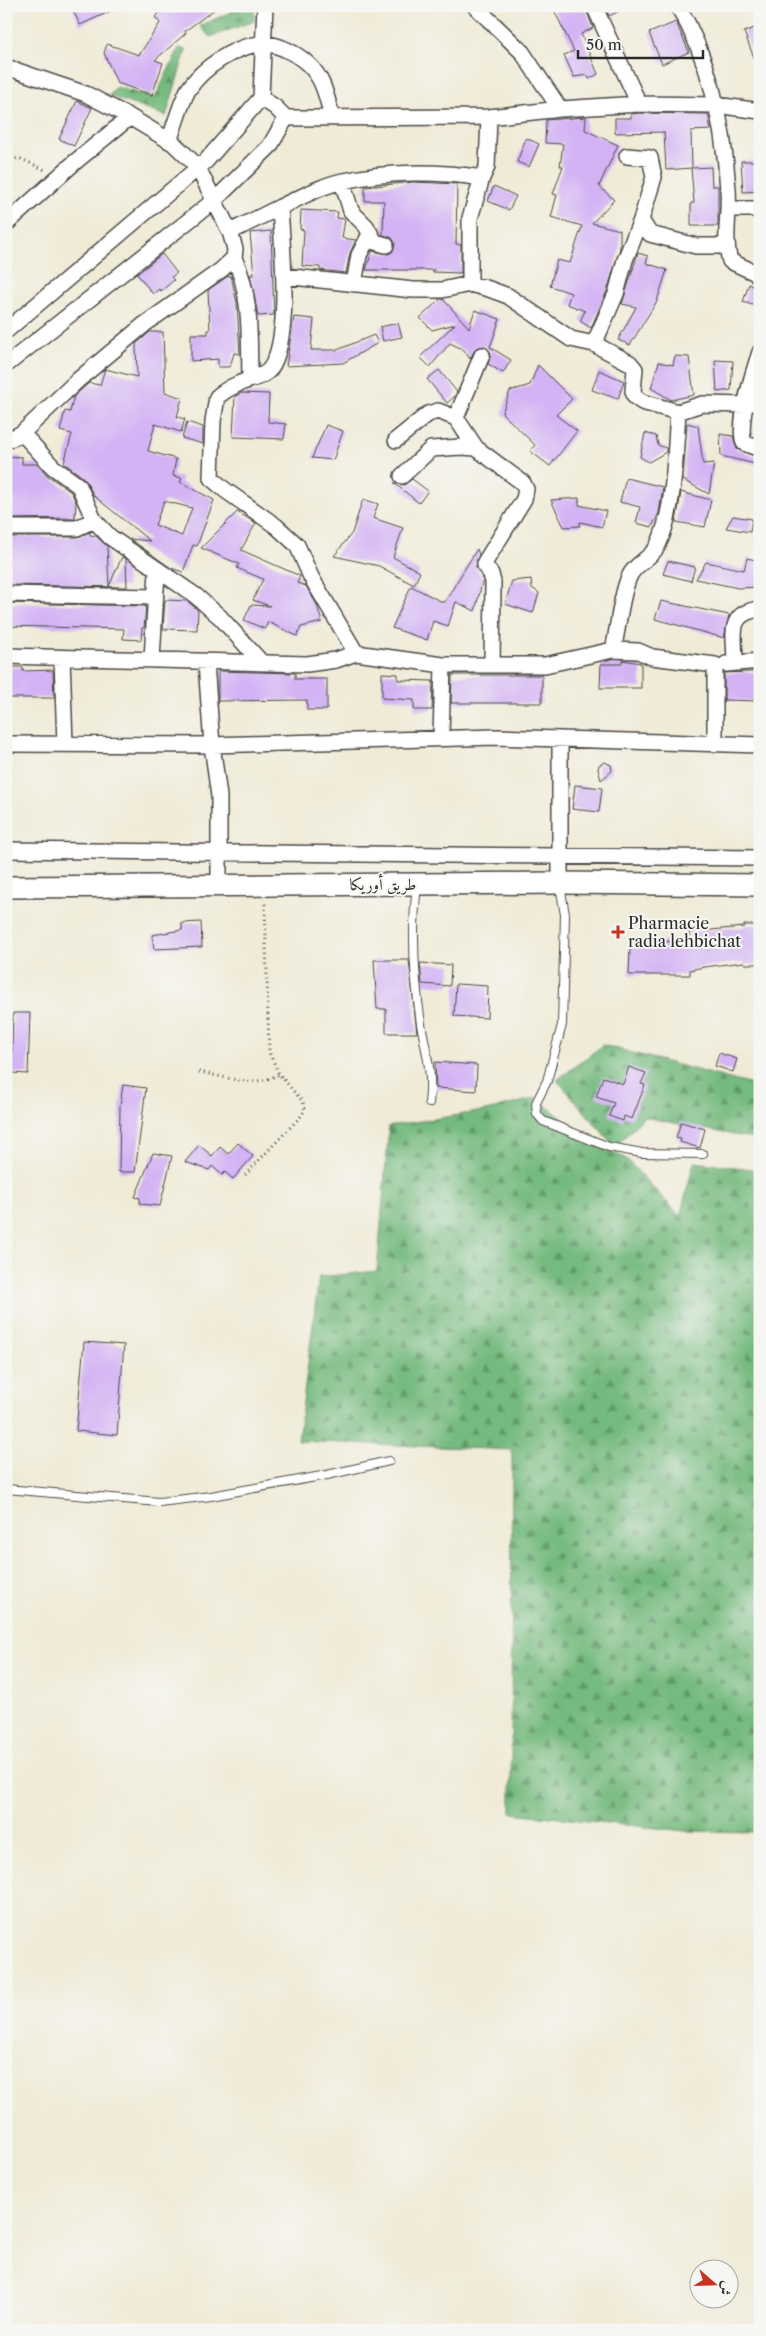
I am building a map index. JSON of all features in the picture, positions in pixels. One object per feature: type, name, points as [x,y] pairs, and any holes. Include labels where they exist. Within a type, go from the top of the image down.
[{"type":"street","points":[[6,330],[227,139],[261,98],[265,44],[265,6]]},
{"type":"street","points":[[475,6],[522,52],[560,109]]},
{"type":"street","points":[[594,6],[639,104]]},
{"type":"street","points":[[678,6],[704,63],[716,105],[726,168],[728,209],[725,246],[730,261],[760,275]]},
{"type":"street","points":[[169,141],[188,90],[209,67],[233,52],[265,44],[287,50],[309,65],[323,84],[332,117]]},
{"type":"street","points":[[6,67],[86,94],[130,116],[169,141],[197,166],[216,199],[230,232],[235,249],[234,258],[241,272],[246,291],[250,379]]},
{"type":"street","points":[[261,98],[275,107],[286,118],[489,117],[560,109],[639,104],[716,105],[760,111]]},
{"type":"street","points":[[6,224],[130,116]]},
{"type":"street","points":[[470,284],[470,218],[487,167],[489,117]]},
{"type":"street","points":[[6,364],[216,199],[270,146],[286,118]]},
{"type":"street","points":[[594,344],[616,294],[625,260],[641,220],[654,177],[650,158],[628,156]]},
{"type":"street","points":[[230,232],[280,207],[342,181],[377,176],[430,174],[458,174],[482,178]]},
{"type":"street","points":[[342,181],[351,211],[366,226],[369,236],[374,242],[386,245]]},
{"type":"street","points":[[280,207],[284,276],[279,351],[269,370],[260,376],[237,384],[217,397],[213,420],[211,478],[276,526],[297,545],[311,577],[356,653]]},
{"type":"street","points":[[728,209],[760,209]]},
{"type":"street","points":[[641,220],[650,234],[696,246],[725,246]]},
{"type":"street","points":[[354,284],[359,256],[369,236]]},
{"type":"street","points":[[6,441],[22,433],[78,380],[145,324],[222,270],[234,258]]},
{"type":"street","points":[[284,276],[354,284],[442,290],[470,284],[508,296],[571,339],[594,344],[630,363],[635,369],[633,391],[635,397],[642,402],[678,412],[702,404],[753,402]]},
{"type":"street","points":[[760,352],[753,402],[742,436],[744,443],[760,449]]},
{"type":"street","points":[[456,418],[482,355]]},
{"type":"street","points":[[396,440],[428,414],[438,411],[456,418],[476,448],[523,483],[526,489],[524,499],[484,566],[491,574],[492,582],[492,665]]},
{"type":"street","points":[[613,650],[630,575],[650,558],[659,544],[672,490],[678,412]]},
{"type":"street","points":[[22,433],[53,467],[79,486],[94,520],[110,537],[196,596],[220,617],[262,663]]},
{"type":"street","points":[[402,476],[431,449],[448,447],[476,448]]},
{"type":"street","points":[[6,528],[77,528],[94,520]]},
{"type":"street","points":[[152,660],[157,571]]},
{"type":"street","points":[[6,594],[155,597]]},
{"type":"street","points":[[735,663],[736,622],[739,615],[748,610],[760,609]]},
{"type":"street","points":[[6,656],[206,663],[307,664],[336,660],[356,653],[443,665],[545,665],[613,650],[638,651],[652,657],[715,665],[760,661]]},
{"type":"street","points":[[62,658],[65,744]]},
{"type":"street","points":[[206,663],[212,745],[219,796],[218,885]]},
{"type":"street","points":[[442,737],[443,665]]},
{"type":"street","points":[[715,665],[715,744]]},
{"type":"street","points":[[6,744],[212,745],[442,737],[760,745]]},
{"type":"street","points":[[560,739],[560,883]]},
{"type":"street","points":[[6,850],[219,854],[560,855],[760,858]]},
{"type":"street","name":"طريق أوريكا","points":[[6,887],[560,883],[760,886]]},
{"type":"lane","points":[[560,883],[565,915],[562,1025],[547,1081],[536,1103],[537,1114],[543,1121],[609,1147],[642,1153],[703,1154]]},
{"type":"lane","points":[[418,884],[413,920],[414,967],[421,1025],[431,1073],[429,1103]]},
{"type":"lane","points":[[6,1489],[159,1502],[211,1496],[327,1475],[389,1461]]},
{"type":"path","points":[[6,161],[19,158],[60,177]]},
{"type":"path","points":[[245,1175],[304,1112],[303,1102],[279,1074],[271,1060],[268,1044],[265,884]]},
{"type":"path","points":[[199,1072],[254,1082],[267,1080],[279,1074]]},
{"type":"green space","points":[[244,6],[255,6],[254,21],[210,37],[200,26]]},
{"type":"green space","points":[[179,48],[186,50],[166,116],[109,96],[116,87],[155,98]]},
{"type":"green space","points":[[603,1045],[756,1086],[760,1073],[760,1140],[644,1117],[615,1147],[557,1080]]},
{"type":"green space","points":[[536,1098],[598,1146],[625,1158],[680,1216],[694,1162],[760,1170],[760,1832],[685,1831],[511,1813],[512,1450],[298,1441],[319,1277],[377,1271],[389,1126],[490,1110]]},
{"type":"building","points":[[71,6],[122,6],[80,25]]},
{"type":"building","points":[[167,6],[219,6],[185,31],[186,33],[155,60],[163,63],[152,95],[117,83],[104,53],[107,44],[139,55],[160,23],[155,17]]},
{"type":"building","points":[[552,6],[585,6],[593,28],[581,34],[598,74],[589,79],[587,75],[574,77],[564,55],[574,51]]},
{"type":"building","points":[[604,6],[630,6],[609,16]]},
{"type":"building","points":[[676,22],[689,52],[662,64],[649,33]]},
{"type":"building","points":[[760,26],[760,70],[759,71],[744,32]]},
{"type":"building","points":[[77,101],[92,108],[74,146],[59,139]]},
{"type":"building","points":[[631,114],[708,114],[711,130],[691,131],[692,168],[711,167],[712,186],[718,186],[718,226],[691,226],[691,203],[694,203],[691,168],[666,170],[664,132],[615,133],[615,118],[631,118]]},
{"type":"building","points":[[586,117],[585,130],[618,145],[599,186],[614,200],[592,223],[620,230],[620,248],[607,291],[591,328],[580,321],[585,311],[567,304],[571,293],[550,286],[557,260],[570,263],[582,226],[551,217],[557,195],[553,194],[563,166],[560,166],[563,144],[545,143],[546,120]]},
{"type":"building","points":[[526,138],[539,144],[529,167],[517,162]]},
{"type":"building","points":[[741,161],[760,161],[760,191],[743,192]]},
{"type":"building","points":[[413,182],[457,184],[456,244],[461,245],[461,273],[432,272],[435,270],[366,270],[372,251],[389,254],[393,251],[395,243],[392,238],[383,235],[384,201],[365,201],[365,187]]},
{"type":"building","points":[[494,186],[516,196],[509,210],[488,201]]},
{"type":"building","points":[[301,210],[338,212],[337,218],[345,219],[342,238],[356,240],[350,253],[346,273],[320,270],[320,267],[302,266],[304,230],[300,229]]},
{"type":"building","points":[[271,231],[274,315],[258,316],[250,275],[254,275],[250,233]]},
{"type":"building","points":[[638,253],[648,256],[646,263],[667,270],[657,301],[630,345],[618,340],[636,307],[622,304]]},
{"type":"building","points":[[162,254],[177,273],[171,277],[174,280],[161,291],[159,289],[153,294],[137,274]]},
{"type":"building","points":[[228,276],[231,276],[237,303],[240,354],[234,353],[230,367],[218,367],[218,359],[191,361],[191,334],[208,334],[208,330],[210,330],[208,290]]},
{"type":"building","points":[[749,284],[760,290],[760,307],[743,302]]},
{"type":"building","points":[[440,299],[443,299],[469,328],[475,310],[500,319],[490,347],[511,360],[503,373],[488,364],[491,353],[485,346],[476,348],[470,359],[464,350],[450,343],[430,367],[420,357],[455,324],[432,330],[420,318]]},
{"type":"building","points":[[294,317],[314,319],[311,350],[337,350],[374,335],[378,343],[343,363],[286,366]]},
{"type":"building","points":[[398,323],[402,337],[383,341],[380,327]]},
{"type":"building","points":[[150,332],[163,332],[165,392],[182,398],[177,417],[185,419],[181,432],[155,424],[148,451],[176,459],[173,476],[182,478],[180,482],[214,500],[197,546],[193,545],[183,572],[171,568],[130,539],[150,541],[94,496],[85,479],[64,463],[72,434],[60,431],[65,411],[70,412],[74,396],[89,383],[100,385],[105,369],[137,377],[136,344]],"holes":[[[164,501],[192,508],[182,536],[155,525]]]},
{"type":"building","points":[[675,356],[689,357],[694,395],[671,400],[651,388],[659,362],[673,365]]},
{"type":"building","points":[[715,360],[733,361],[731,390],[717,392]]},
{"type":"building","points":[[538,365],[572,399],[556,415],[577,431],[550,466],[530,451],[535,445],[502,413],[510,391],[530,385]]},
{"type":"building","points":[[439,370],[457,392],[447,403],[427,379]]},
{"type":"building","points":[[599,370],[624,381],[618,399],[592,390]]},
{"type":"building","points":[[241,393],[269,394],[268,422],[286,424],[284,439],[233,437],[235,396]]},
{"type":"building","points":[[187,422],[203,427],[203,444],[182,438]]},
{"type":"building","points":[[687,423],[698,426],[703,464],[714,463],[709,494],[683,480]]},
{"type":"building","points":[[326,425],[343,431],[333,460],[312,458]]},
{"type":"building","points":[[645,433],[656,436],[658,445],[666,448],[666,452],[649,462],[640,457]]},
{"type":"building","points":[[720,434],[733,436],[737,449],[760,458],[760,465],[721,456]]},
{"type":"building","points":[[6,456],[22,457],[22,464],[38,464],[47,475],[71,492],[76,502],[75,518],[6,519]]},
{"type":"building","points":[[626,478],[663,487],[659,513],[652,527],[636,523],[640,507],[620,502]]},
{"type":"building","points":[[412,479],[428,491],[419,503],[394,483],[404,485]]},
{"type":"building","points":[[681,492],[711,500],[705,527],[676,522]]},
{"type":"building","points":[[579,498],[579,505],[606,511],[602,527],[580,522],[580,526],[564,527],[551,500]]},
{"type":"building","points":[[363,499],[378,504],[373,518],[403,528],[393,557],[420,572],[414,585],[379,566],[334,556],[352,533]]},
{"type":"building","points":[[237,512],[256,523],[241,550],[300,576],[297,583],[306,586],[317,605],[322,622],[301,627],[297,636],[268,622],[265,629],[244,620],[251,605],[270,606],[253,600],[263,579],[237,568],[239,564],[201,548]]},
{"type":"building","points":[[733,516],[752,519],[750,532],[726,528]]},
{"type":"building","points":[[90,532],[90,535],[96,536],[107,546],[109,586],[122,557],[126,559],[127,587],[6,585],[6,537],[77,537]]},
{"type":"building","points":[[477,549],[479,555],[476,567],[483,579],[475,611],[456,602],[448,626],[433,621],[427,640],[392,628],[411,586],[444,603]]},
{"type":"building","points":[[747,558],[760,561],[760,587],[738,588],[696,579],[706,562],[744,570]]},
{"type":"building","points":[[668,561],[695,567],[691,581],[663,574]]},
{"type":"building","points":[[531,579],[532,588],[539,593],[533,613],[505,604],[512,581]]},
{"type":"building","points":[[165,600],[187,601],[198,610],[197,630],[163,629]]},
{"type":"building","points":[[661,601],[729,615],[724,638],[655,619]]},
{"type":"building","points":[[6,603],[146,606],[144,628],[142,628],[141,640],[123,639],[124,629],[6,626]]},
{"type":"building","points":[[622,660],[641,663],[641,688],[600,688],[601,664],[622,664]]},
{"type":"building","points":[[6,667],[23,667],[23,671],[53,670],[54,698],[6,698]]},
{"type":"building","points":[[218,671],[295,673],[295,679],[327,679],[327,710],[307,710],[307,700],[218,701]]},
{"type":"building","points":[[760,672],[760,701],[724,700],[724,673]]},
{"type":"building","points":[[382,673],[398,674],[398,680],[433,681],[432,710],[414,710],[414,700],[382,698]]},
{"type":"building","points":[[452,675],[542,675],[542,703],[451,703]]},
{"type":"building","points":[[605,762],[611,765],[612,771],[601,780],[598,769],[599,765]]},
{"type":"building","points":[[575,785],[602,788],[599,812],[572,809]]},
{"type":"building","points":[[201,922],[202,947],[154,949],[152,935],[182,930],[182,923]]},
{"type":"building","points":[[744,925],[760,925],[760,964],[745,964],[744,962],[704,967],[690,970],[690,975],[629,975],[630,947],[643,948],[643,942],[690,941],[689,932],[744,927]]},
{"type":"building","points":[[374,960],[409,960],[417,1033],[386,1033],[386,1009],[377,1009]]},
{"type":"building","points":[[420,963],[451,965],[450,986],[422,984]]},
{"type":"building","points":[[456,984],[488,986],[487,1018],[454,1016]]},
{"type":"building","points":[[13,1013],[30,1013],[28,1074],[11,1073]]},
{"type":"building","points":[[719,1053],[737,1059],[733,1072],[715,1066]]},
{"type":"building","points":[[435,1062],[477,1065],[476,1091],[436,1088]]},
{"type":"building","points":[[629,1067],[646,1073],[641,1084],[645,1085],[632,1119],[624,1116],[623,1121],[609,1116],[614,1103],[596,1097],[603,1077],[623,1084]]},
{"type":"building","points":[[123,1085],[146,1088],[135,1172],[119,1172],[120,1106]]},
{"type":"building","points":[[681,1122],[705,1129],[700,1148],[680,1142],[681,1139],[676,1138]]},
{"type":"building","points":[[238,1143],[253,1156],[233,1179],[225,1172],[222,1175],[212,1166],[209,1170],[185,1162],[199,1145],[212,1156],[220,1147],[228,1154]]},
{"type":"building","points":[[153,1153],[172,1156],[160,1206],[140,1204],[140,1198],[135,1197]]},
{"type":"building","points":[[84,1342],[124,1345],[117,1435],[76,1431]]},
{"type":"place","name":"Pharmacie radia lehbichat","points":[[618,932]]}]
